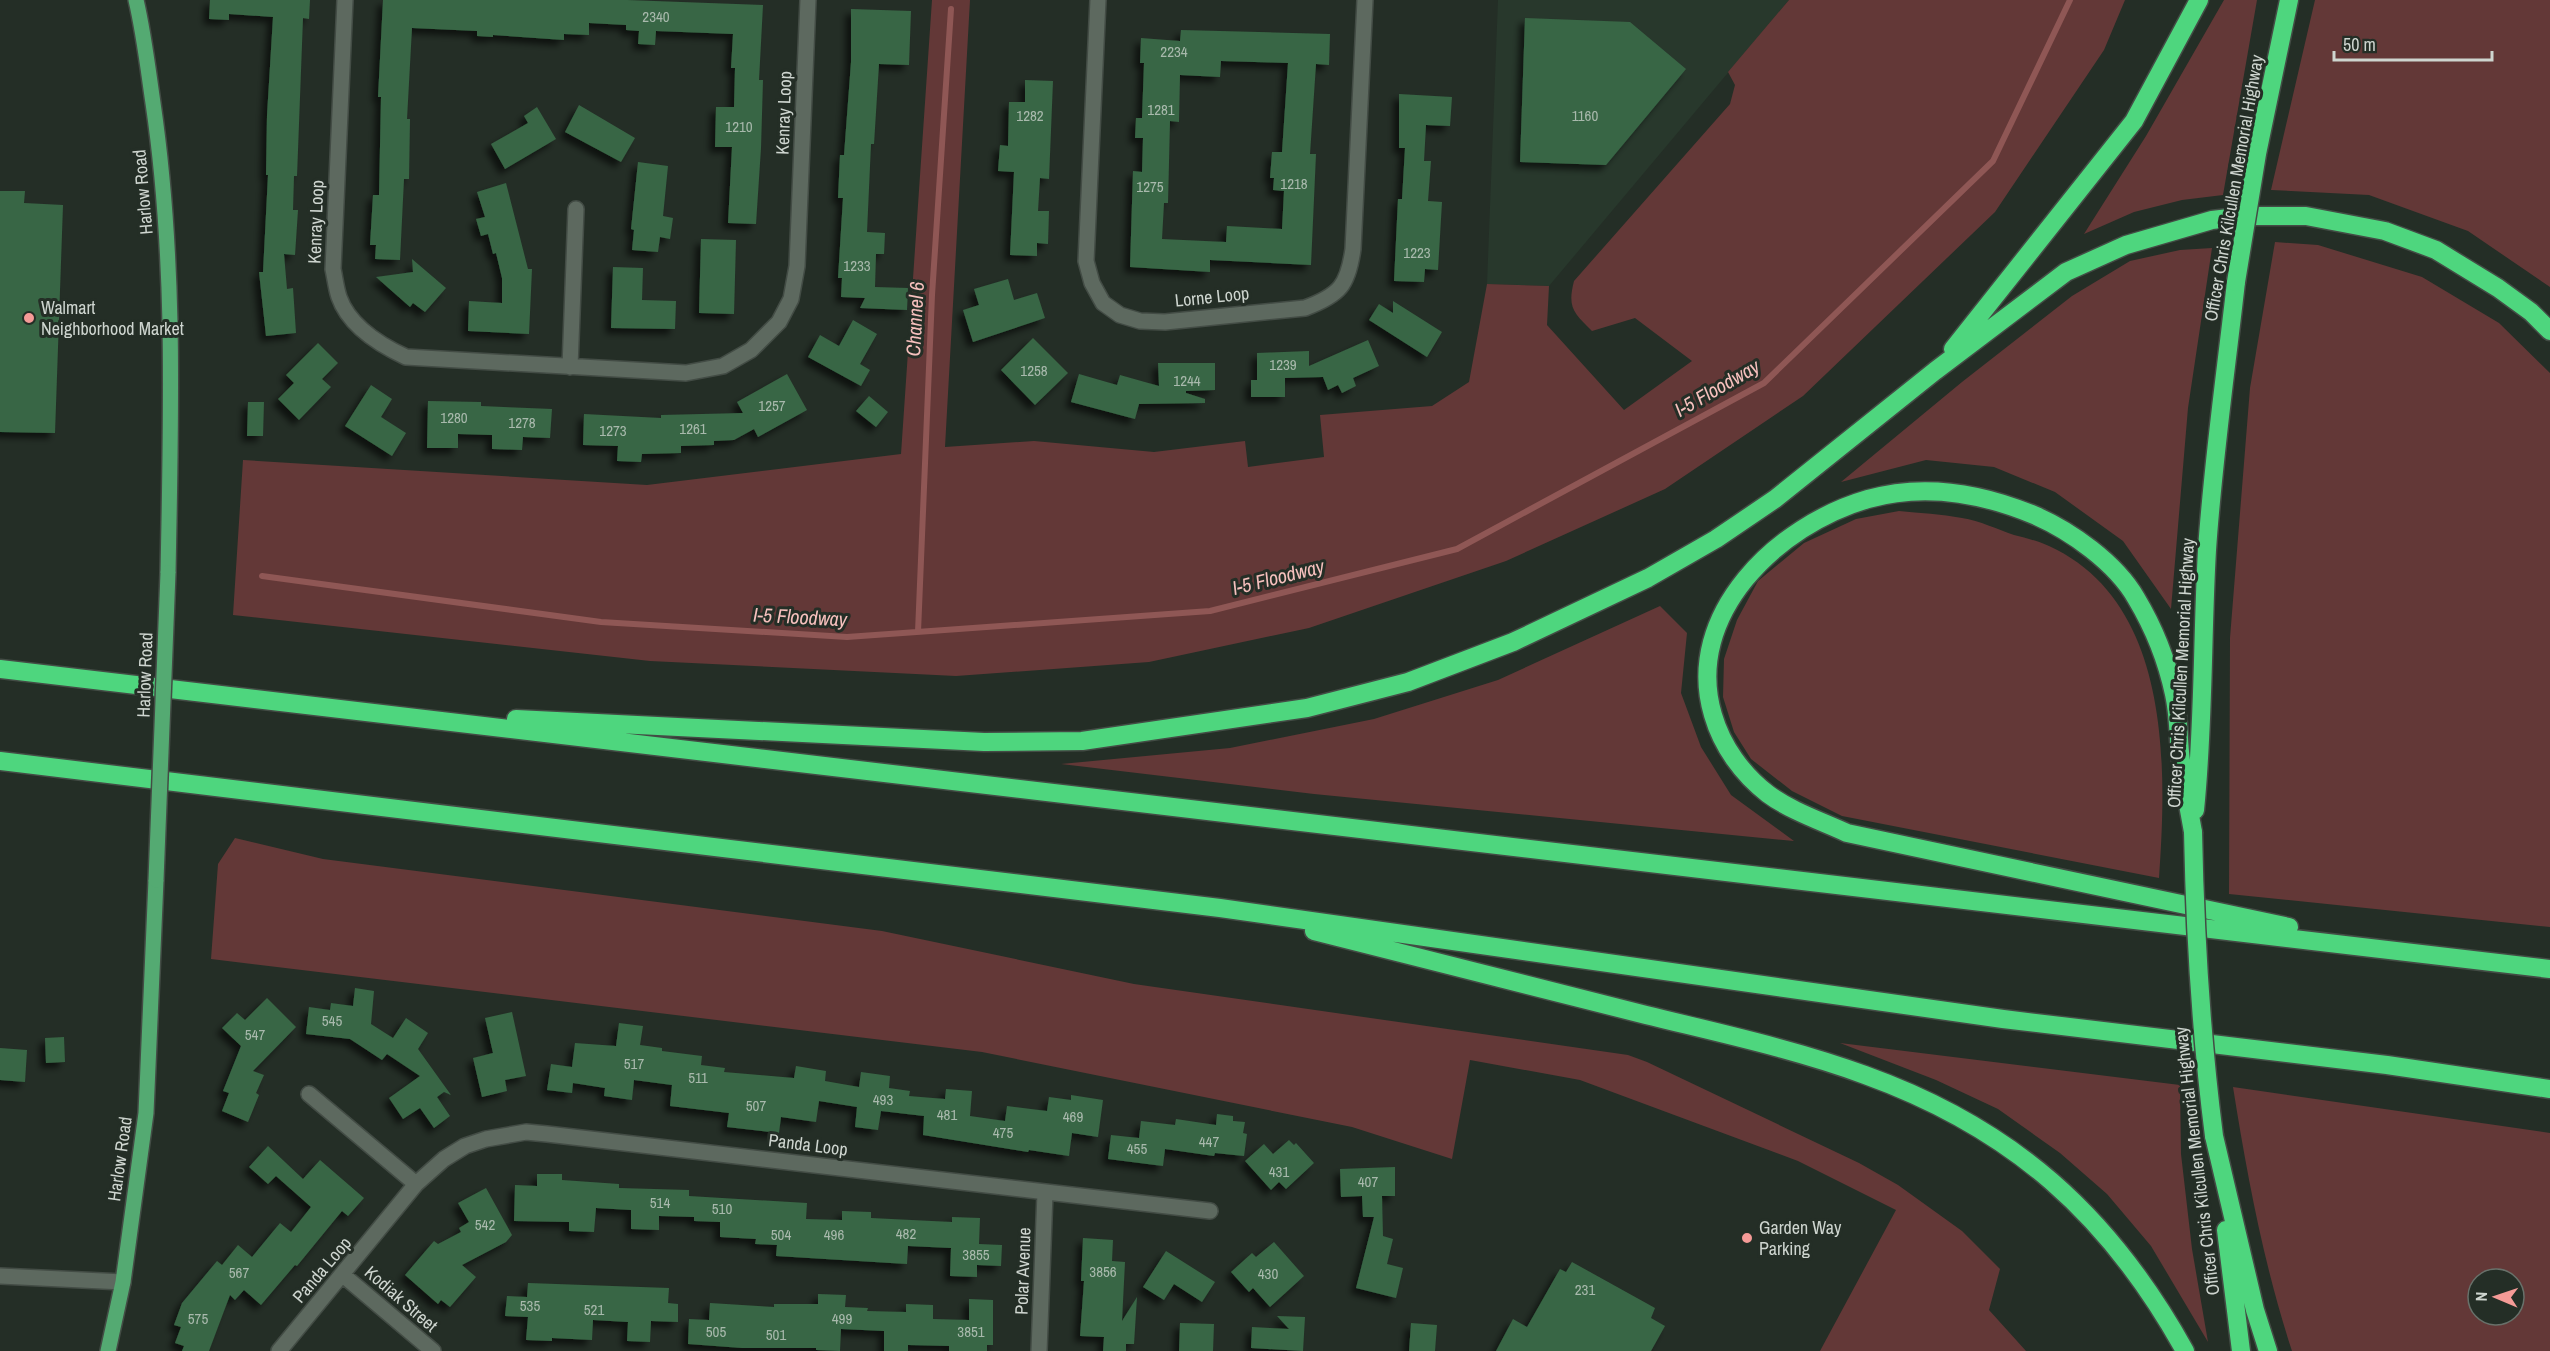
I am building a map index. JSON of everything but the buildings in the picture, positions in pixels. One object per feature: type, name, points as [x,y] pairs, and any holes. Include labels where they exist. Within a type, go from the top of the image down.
[{"type":"highway","points":[[1935,371],[2134,121],[2199,0]]},
{"type":"highway","name":"Officer Chris Kilcullen Memorial Highway","points":[[2241,1351],[2203,1051],[2195,917],[2193,832],[2200,765],[2203,624],[2212,491],[2236,282],[2257,154],[2289,0]]},
{"type":"highway","points":[[353,711],[984,742],[1082,741],[1307,708],[1408,682],[1503,646],[1648,578],[1716,539],[1775,499],[1935,371],[2066,272],[2126,245],[2212,220],[2246,216],[2306,216],[2385,231],[2436,250],[2498,288],[2531,312],[2550,330]]},
{"type":"highway","points":[[2193,832],[2181,762],[2175,695],[2158,642],[2135,596],[2114,572],[2086,544],[2051,522],[1983,496],[1909,491],[1867,499],[1823,517],[1766,555],[1736,589],[1718,624],[1708,660],[1707,683],[1720,738],[1742,768],[1768,794],[1809,816],[1847,833],[2398,950]]},
{"type":"highway","points":[[0,669],[2550,969]]},
{"type":"highway","points":[[0,761],[1220,908],[2002,1019],[2376,1063],[2550,1089]]},
{"type":"highway","points":[[1220,908],[1787,1050],[1866,1075],[1927,1101],[1986,1132],[2037,1169],[2080,1206],[2121,1252],[2160,1305],[2185,1351]]},
{"type":"highway","points":[[2214,1136],[2255,1310],[2268,1351]]},
{"type":"main road","name":"Harlow Road","points":[[108,1351],[123,1282],[146,1113],[168,573],[172,370],[166,212],[158,135],[136,0]]},
{"type":"street","name":"Kenray Loop","points":[[345,0],[333,269],[339,299],[358,325],[380,345],[406,357],[686,373],[723,366],[751,350],[779,322],[791,299],[797,266],[808,0]]},
{"type":"street","name":"Lorne Loop","points":[[1098,0],[1086,261],[1092,284],[1102,303],[1120,315],[1140,321],[1164,322],[1305,308],[1324,301],[1338,290],[1350,273],[1365,0]]},
{"type":"street","points":[[570,367],[576,209]]},
{"type":"street","points":[[309,1094],[416,1184]]},
{"type":"street","name":"Panda Loop","points":[[279,1351],[416,1184],[444,1159],[465,1146],[486,1138],[526,1132],[1045,1193],[1210,1210]]},
{"type":"street","name":"Polar Avenue","points":[[1039,1351],[1045,1193]]},
{"type":"street","name":"Kodiak Street","points":[[343,1275],[433,1351]]},
{"type":"street","points":[[0,1276],[123,1282]]},
{"type":"shaded area","points":[[932,0],[970,0],[945,447],[1034,441],[1154,452],[1245,441],[1248,467],[1324,457],[1320,415],[1432,406],[1469,382],[1487,284],[1549,286],[1547,325],[1624,410],[1692,361],[1635,318],[1592,331],[1577,314],[1572,304],[1574,281],[1730,104],[1735,85],[1728,72],[1789,0],[2125,0],[2104,50],[1995,212],[1803,396],[1665,489],[1506,561],[1309,628],[1149,662],[956,676],[650,661],[233,615],[243,460],[647,485],[901,454]]},
{"type":"shaded area","points":[[1498,0],[1789,0],[1549,286],[1487,284]]},
{"type":"shaded area","points":[[2224,0],[2257,0],[2223,195],[2182,200],[2134,212],[2084,234],[2146,136]]},
{"type":"shaded area","points":[[2315,0],[2550,0],[2550,287],[2468,231],[2369,195],[2271,190]]},
{"type":"shaded area","points":[[2275,242],[2318,245],[2422,277],[2499,323],[2550,373],[2550,927],[2229,894],[2230,638],[2250,388]]},
{"type":"shaded area","points":[[2212,248],[2188,408],[2171,609],[2123,541],[2055,492],[1994,467],[1926,460],[1841,482],[1962,382],[2072,296],[2130,261],[2180,250]]},
{"type":"shaded area","points":[[1899,511],[1969,519],[2049,546],[2089,572],[2119,606],[2140,646],[2153,691],[2160,738],[2162,834],[2159,878],[1842,816],[1792,791],[1751,759],[1734,732],[1723,697],[1724,659],[1737,620],[1758,581],[1804,543],[1856,519]]},
{"type":"shaded area","points":[[1660,606],[1687,633],[1681,693],[1701,747],[1731,795],[1794,841],[1314,794],[1061,764],[1230,748],[1374,719],[1498,680]]},
{"type":"shaded area","points":[[235,838],[323,859],[882,931],[1134,984],[1628,1055],[1859,1163],[1898,1185],[1962,1231],[2000,1269],[1989,1310],[2026,1351],[1820,1351],[1896,1210],[1798,1161],[1580,1080],[1470,1060],[1452,1159],[1352,1127],[982,1052],[211,959],[218,864]]},
{"type":"shaded area","points":[[1840,1043],[2180,1085],[2181,1154],[2192,1249],[2208,1342],[2151,1246],[2107,1194],[2060,1153],[1998,1109],[1936,1080]]},
{"type":"shaded area","points":[[2233,1087],[2550,1133],[2550,1351],[2292,1351],[2273,1286],[2250,1187]]},
{"type":"waterway","name":"I-5 Floodway","points":[[262,576],[601,622],[847,637],[1210,611],[1457,549],[1764,383],[1993,161],[2070,0]]},
{"type":"waterway","name":"Channel 6","points":[[918,632],[932,295],[951,9]]},
{"type":"place","name":"Walmart Neighborhood Market","points":[[29,318]]},
{"type":"place","name":"Garden Way Parking","points":[[1747,1238]]}]
